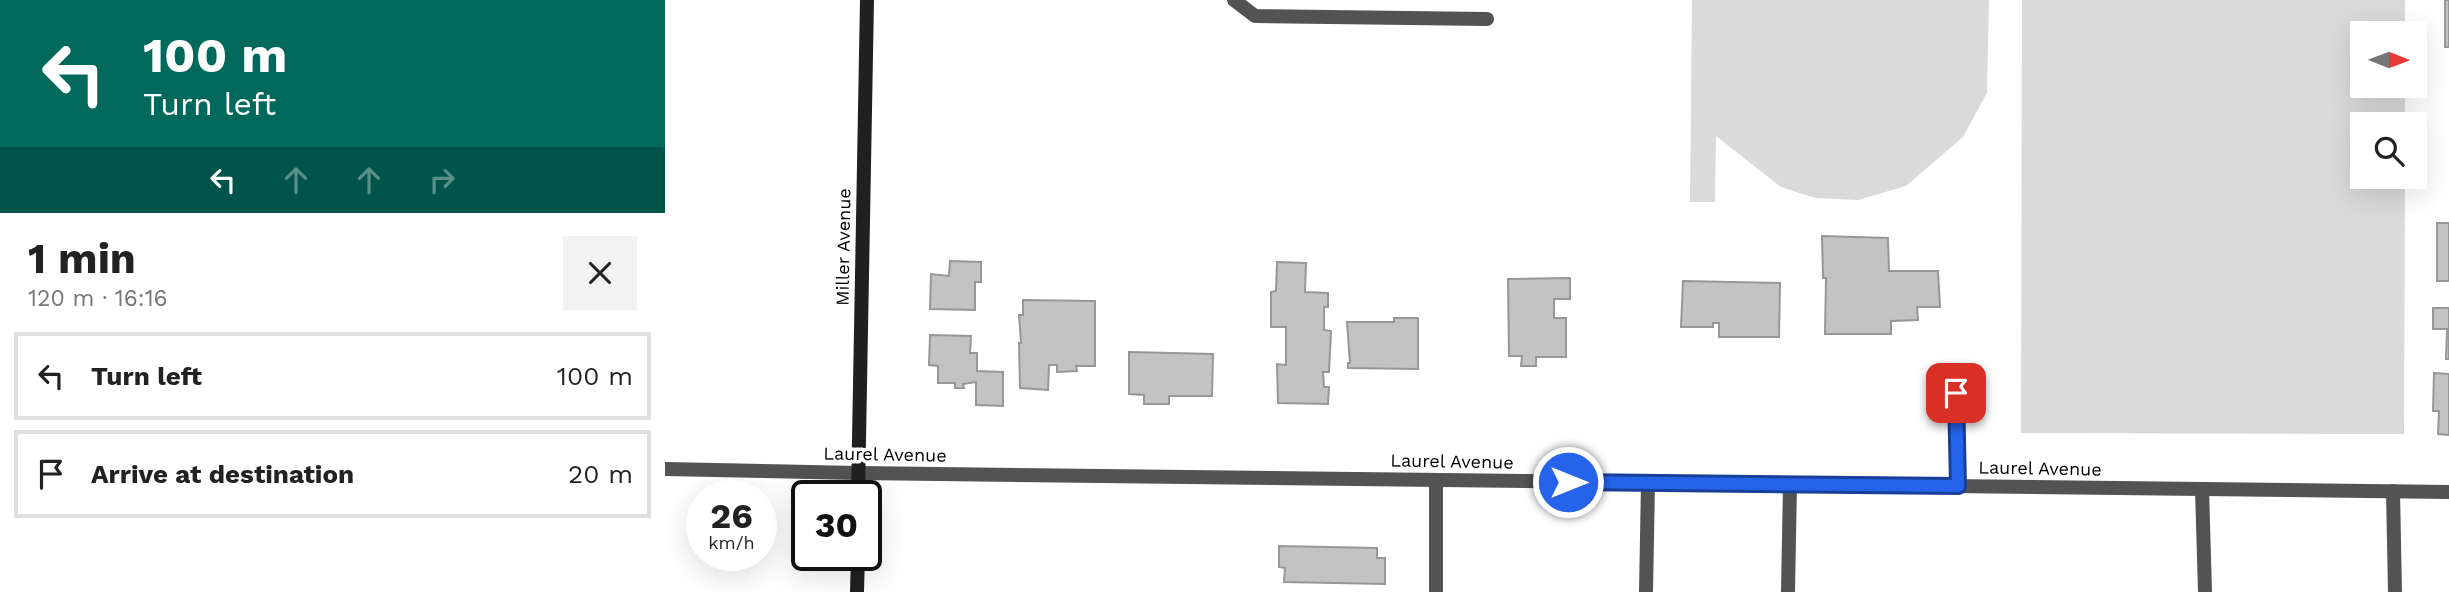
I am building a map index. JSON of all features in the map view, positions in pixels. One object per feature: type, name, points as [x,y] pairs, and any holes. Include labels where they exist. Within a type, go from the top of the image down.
[{"type":"street","name":"Miller Avenue","points":[[858,480],[866,0]]},
{"type":"street","points":[[1234,0],[1255,16],[1487,19]]},
{"type":"street","points":[[1956,393],[1958,486]]},
{"type":"street","name":"Laurel Avenue","points":[[665,469],[2449,492]]},
{"type":"street","points":[[1436,480],[1436,592]]},
{"type":"street","points":[[1646,592],[1647,483]]},
{"type":"street","points":[[1788,592],[1790,484]]},
{"type":"street","points":[[2202,489],[2205,592]]},
{"type":"street","points":[[2393,491],[2395,592]]},
{"type":"street","points":[[857,592],[858,571]]},
{"type":"shaded area","points":[[1692,0],[1989,0],[1987,93],[1963,137],[1906,186],[1858,200],[1815,198],[1781,187],[1716,136],[1715,202],[1690,202]]},
{"type":"shaded area","points":[[2022,0],[2405,0],[2405,21],[2350,21],[2350,98],[2405,98],[2405,112],[2350,112],[2350,189],[2405,189],[2404,434],[2021,433]]},
{"type":"building","points":[[2445,0],[2449,0],[2449,47],[2445,47]]},
{"type":"building","points":[[2437,223],[2449,223],[2449,281],[2437,281]]},
{"type":"building","points":[[1822,236],[1888,238],[1889,271],[1938,271],[1940,307],[1917,307],[1918,320],[1891,321],[1891,334],[1825,334],[1826,278],[1823,278]]},
{"type":"building","points":[[950,261],[981,262],[981,282],[975,282],[975,310],[930,309],[931,274],[949,276]]},
{"type":"building","points":[[1277,262],[1306,263],[1305,292],[1328,293],[1328,307],[1324,307],[1324,330],[1331,331],[1329,372],[1323,372],[1324,387],[1329,387],[1328,404],[1278,403],[1277,364],[1286,365],[1286,327],[1271,327],[1271,292],[1276,291]]},
{"type":"building","points":[[1570,278],[1570,299],[1554,299],[1554,318],[1566,318],[1566,357],[1536,357],[1536,366],[1521,366],[1522,356],[1509,356],[1508,279]]},
{"type":"building","points":[[1683,281],[1780,283],[1779,337],[1719,337],[1719,323],[1713,323],[1713,327],[1681,327]]},
{"type":"building","points":[[1023,300],[1095,301],[1095,366],[1076,366],[1077,371],[1057,372],[1057,365],[1049,365],[1048,390],[1020,388],[1019,315],[1023,315]]},
{"type":"building","points":[[2433,308],[2449,308],[2449,359],[2446,359],[2447,329],[2433,329]]},
{"type":"building","points":[[1394,318],[1418,318],[1418,369],[1348,368],[1350,363],[1347,322],[1394,322]]},
{"type":"building","points":[[930,335],[971,336],[970,353],[977,353],[977,371],[1003,372],[1003,406],[976,405],[976,382],[963,384],[964,388],[955,388],[955,383],[938,383],[938,366],[929,365]]},
{"type":"building","points":[[1129,352],[1213,354],[1212,396],[1169,396],[1169,404],[1144,404],[1144,395],[1129,394]]},
{"type":"building","points":[[2434,373],[2449,374],[2449,435],[2438,434],[2439,411],[2433,411]]},
{"type":"building","points":[[1279,546],[1377,548],[1377,558],[1385,558],[1385,584],[1284,582],[1285,568],[1279,567]]},
{"type":"route","points":[[1568,482],[1958,486],[1956,393]]}]
